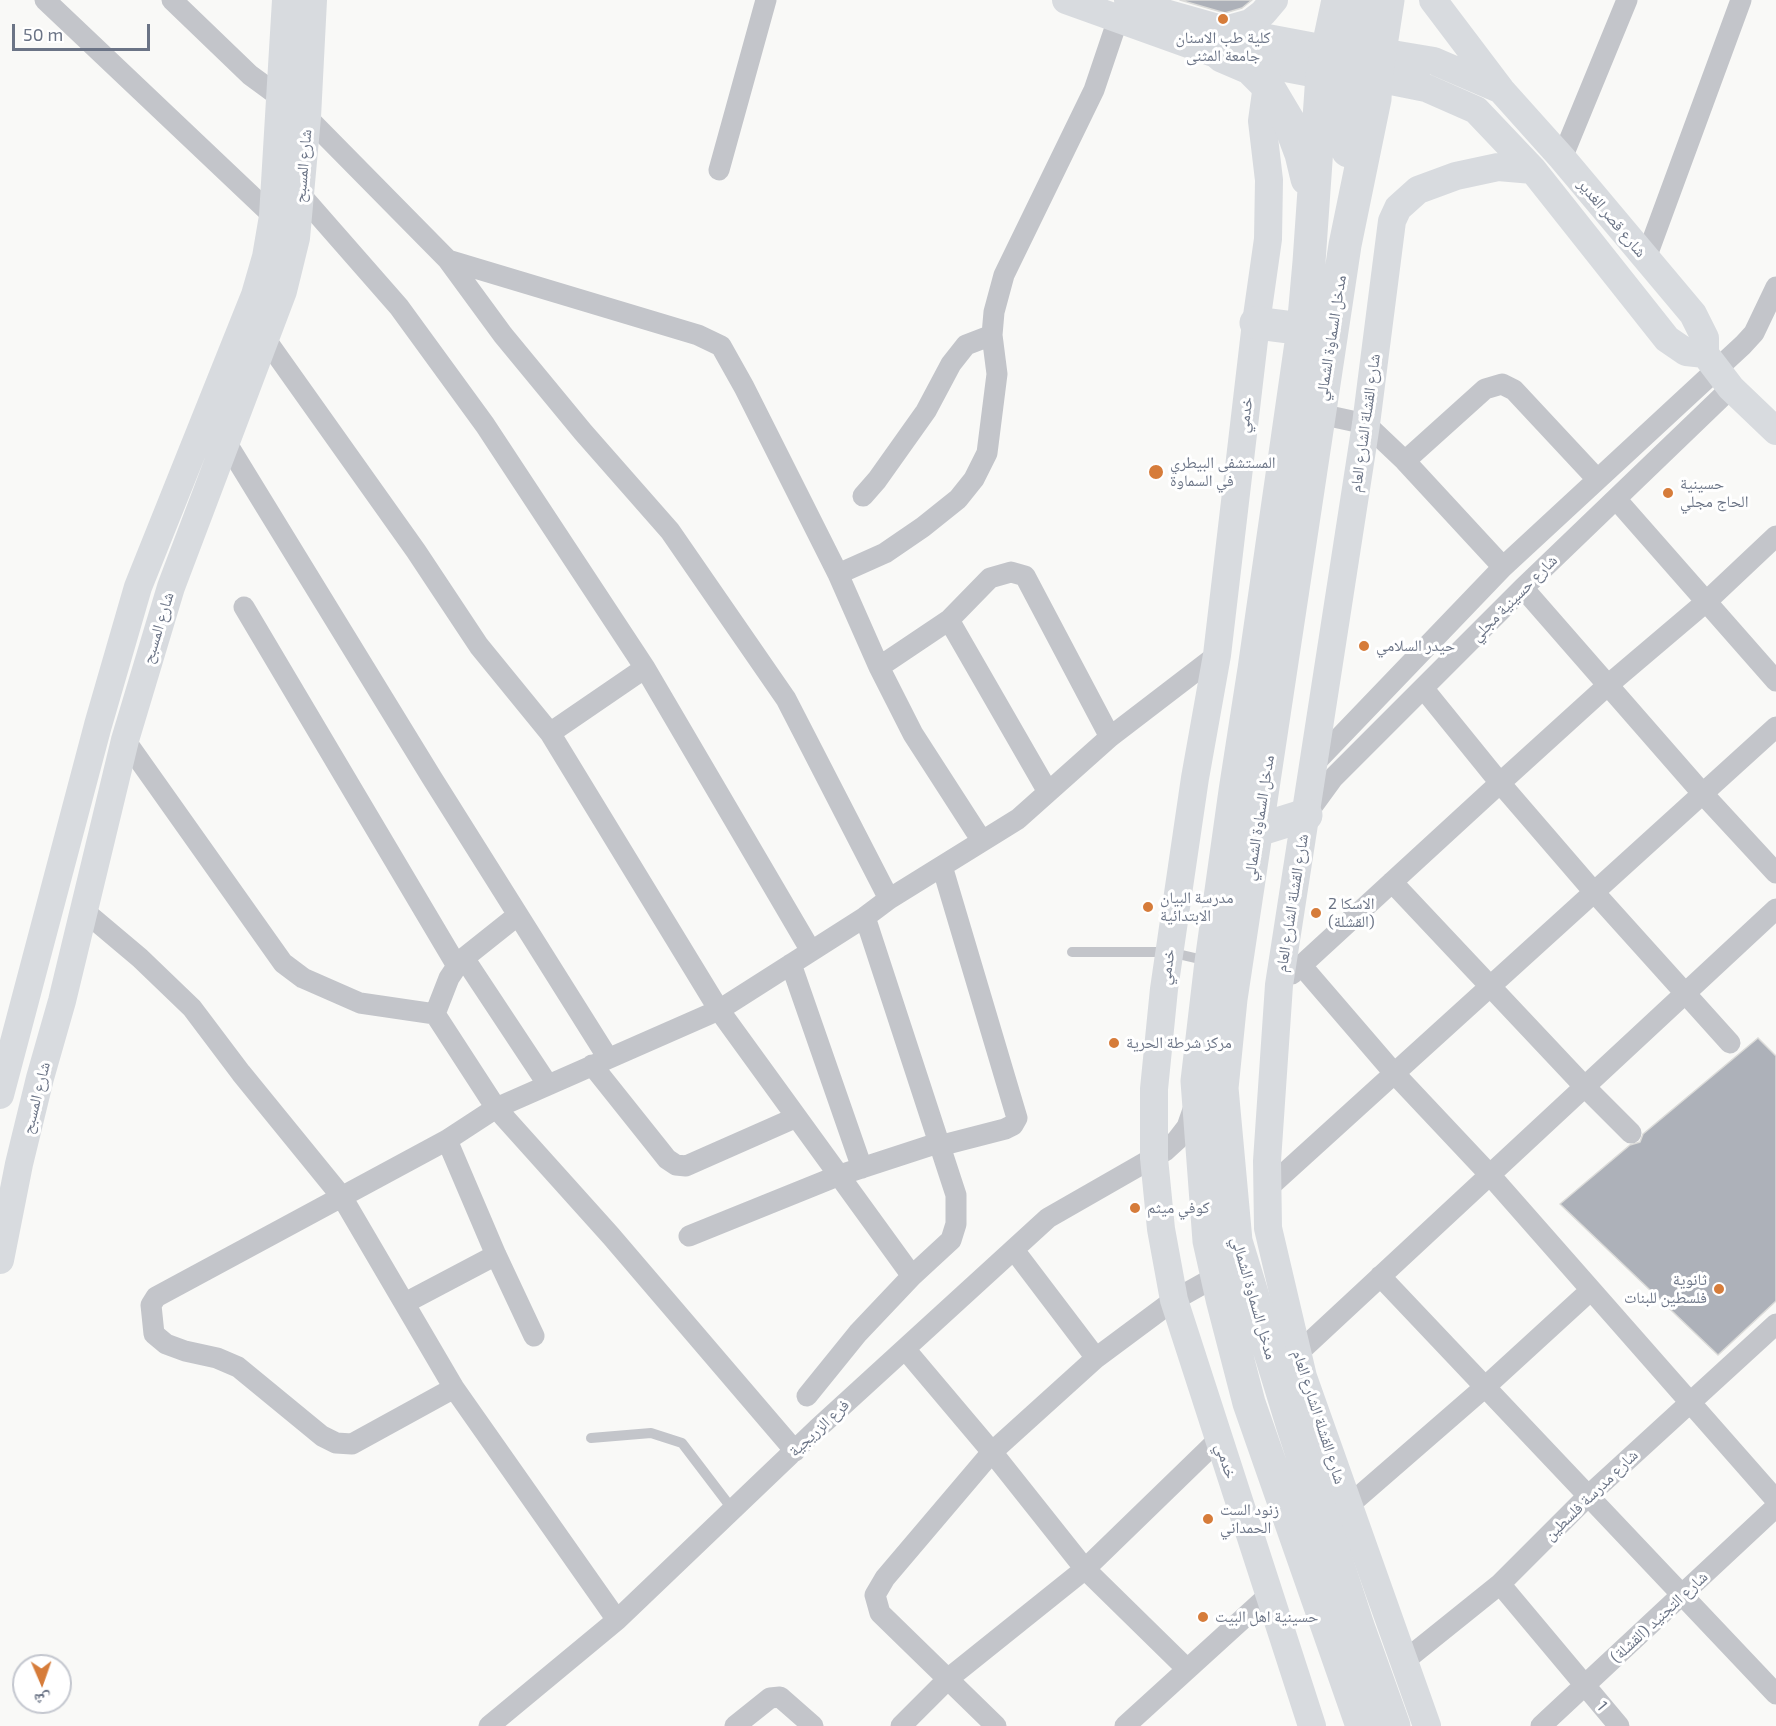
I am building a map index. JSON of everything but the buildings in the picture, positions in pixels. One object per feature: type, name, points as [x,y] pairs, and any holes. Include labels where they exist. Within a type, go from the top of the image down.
[{"type":"highway","name":"مدخل السماوة الشمالي","points":[[1338,0],[1352,64],[1345,246],[1231,999],[1222,1088],[1236,1241],[1292,1424],[1358,1626],[1394,1726]]},
{"type":"highway","points":[[1352,64],[1364,0]]},
{"type":"highway","name":"مدخل السماوة الشمالي","points":[[1362,1726],[1249,1402],[1209,1241],[1197,1081],[1211,962],[1303,329],[1309,262],[1352,64],[1388,0]]},
{"type":"highway","points":[[1223,43],[1267,85],[1289,122],[1301,154],[1310,193],[1309,262]]},
{"type":"highway","points":[[1256,323],[1303,329]]},
{"type":"highway","points":[[1258,830],[1306,815]]},
{"type":"main road","name":"شارع المسبح","points":[[0,1095],[98,725],[138,587],[255,295],[266,257],[273,216],[286,0]]},
{"type":"main road","name":"شارع المسبح","points":[[0,1260],[19,1164],[62,1001],[125,740],[171,587],[283,291],[296,238],[307,117],[313,0]]},
{"type":"main road","points":[[1066,0],[1123,10],[1223,43],[1352,64],[1426,88],[1476,110],[1533,170],[1667,339],[1718,371],[1776,431]]},
{"type":"main road","points":[[1223,43],[1263,13],[1274,0]]},
{"type":"main road","points":[[1326,0],[1352,64]]},
{"type":"main road","name":"شارع قصر الغدير","points":[[1433,0],[1501,90],[1562,158],[1694,314],[1718,371]]},
{"type":"main road","points":[[1352,64],[1416,57],[1451,67],[1501,90]]},
{"type":"main road","name":"خدمي","points":[[1267,85],[1262,121],[1267,150],[1270,209],[1268,239],[1217,655],[1195,778],[1164,989],[1153,1123],[1159,1155],[1161,1229],[1174,1300],[1312,1726]]},
{"type":"main road","name":"شارع القشلة الشارع العام","points":[[1427,1726],[1303,1377],[1268,1228],[1267,1161],[1279,985],[1366,424],[1392,221],[1398,208],[1418,190],[1456,176],[1498,168],[1533,170]]},
{"type":"main road","points":[[29,991],[62,1001]]},
{"type":"street","points":[[45,0],[273,216]]},
{"type":"street","points":[[172,0],[250,75],[280,97]]},
{"type":"street","points":[[719,170],[766,0]]},
{"type":"street","points":[[1562,158],[1627,0]]},
{"type":"street","points":[[1646,258],[1741,0]]},
{"type":"street","points":[[838,574],[885,553],[923,527],[958,499],[974,479],[987,453],[997,374],[992,335],[994,312],[1004,275],[1094,90],[1123,10]]},
{"type":"street","points":[[307,117],[448,260],[503,335],[583,432],[670,531],[786,699],[889,899]]},
{"type":"street","points":[[300,194],[399,307],[485,425],[645,668],[812,951]]},
{"type":"street","points":[[448,260],[699,335],[721,346],[838,574],[879,667],[913,734],[982,842]]},
{"type":"street","points":[[1718,371],[1754,333],[1774,298]]},
{"type":"street","points":[[863,496],[926,411],[951,364],[966,345],[992,335]]},
{"type":"street","points":[[264,337],[416,551],[479,646],[550,734],[719,1010],[912,1276]]},
{"type":"street","name":"شارع حسينية مجلي","points":[[1313,765],[1503,567],[1718,371]]},
{"type":"street","name":"شارع حسينية مجلي","points":[[1306,815],[1333,778],[1523,588],[1616,499],[1718,371]]},
{"type":"street","points":[[1405,461],[1485,389],[1502,384],[1514,390],[1598,479]]},
{"type":"street","points":[[1320,414],[1366,424],[1405,461],[1503,567]]},
{"type":"street","points":[[226,441],[518,915],[600,1062],[667,1159],[676,1166],[686,1166],[797,1117]]},
{"type":"street","points":[[1616,499],[1776,681]]},
{"type":"street","points":[[1279,985],[1608,685],[1707,601],[1776,536]]},
{"type":"street","points":[[879,667],[949,620],[990,578],[1011,572],[1025,576],[1110,737]]},
{"type":"street","points":[[1523,588],[1703,794],[1776,873]]},
{"type":"street","points":[[244,607],[461,962],[548,1085]]},
{"type":"street","points":[[949,620],[1048,792]]},
{"type":"street","points":[[454,1388],[352,1444],[336,1443],[322,1436],[238,1367],[217,1358],[185,1352],[166,1344],[154,1334],[151,1305],[156,1297],[447,1140],[496,1108],[719,1010],[865,917],[889,899],[1018,819],[1110,737],[1217,655]]},
{"type":"street","points":[[550,734],[645,668]]},
{"type":"street","points":[[1423,688],[1500,783],[1730,1043]]},
{"type":"street","points":[[1268,1188],[1776,727]]},
{"type":"street","points":[[125,740],[283,963],[303,978],[360,1003],[435,1014],[496,1108],[611,1236],[795,1451]]},
{"type":"street","points":[[689,1236],[840,1175],[1013,1125],[1017,1118],[942,866]]},
{"type":"street","points":[[1392,882],[1631,1133]]},
{"type":"street","points":[[1298,1354],[1776,909]]},
{"type":"street","points":[[83,910],[140,958],[192,1008],[342,1197],[454,1388],[617,1620]]},
{"type":"street","points":[[435,1014],[449,978],[461,962],[518,915]]},
{"type":"street","points":[[807,1396],[858,1334],[912,1276],[951,1240],[956,1224],[956,1195],[865,917]]},
{"type":"street","points":[[791,964],[862,1168]]},
{"type":"street","points":[[1301,965],[1394,1072],[1490,1175],[1776,1500]]},
{"type":"street","name":"فرع الزريجية","points":[[489,1726],[617,1620],[795,1451],[1048,1218],[1159,1155],[1177,1140],[1194,1111],[1197,1095]]},
{"type":"street","points":[[447,1140],[496,1255],[534,1336]]},
{"type":"street","points":[[1159,1155],[1176,1150],[1187,1153],[1203,1167]]},
{"type":"street","points":[[1014,1250],[1096,1358]]},
{"type":"street","points":[[405,1303],[496,1255]]},
{"type":"street","points":[[996,1726],[880,1613],[875,1596],[885,1578],[992,1452],[1096,1358],[1174,1300],[1217,1276]]},
{"type":"street","points":[[1380,1276],[1776,1694]]},
{"type":"street","points":[[1348,1506],[1485,1387],[1591,1290]]},
{"type":"street","name":"شارع مدرسة فلسطين","points":[[1403,1662],[1500,1584],[1588,1496],[1776,1324]]},
{"type":"street","points":[[905,1349],[992,1452],[1085,1569],[1189,1668]]},
{"type":"street","points":[[901,1726],[949,1678],[1085,1569],[1219,1439]]},
{"type":"street","name":"شارع التجنيد (القشلة)","points":[[1541,1726],[1776,1507]]},
{"type":"street","name":"1","points":[[1500,1584],[1619,1726]]},
{"type":"street","points":[[1125,1726],[1269,1594]]},
{"type":"street","points":[[735,1726],[770,1698],[780,1697],[813,1726]]},
{"type":"lane","points":[[1072,952],[1169,952],[1211,962]]},
{"type":"lane","points":[[591,1438],[651,1433],[682,1443],[733,1510]]},
{"type":"place","name":"كلية طب الاسنان جامعة المثنى","points":[[1223,19]]},
{"type":"place","name":"المستشفى البيطري في السماوة","points":[[1156,472]]},
{"type":"place","name":"حسينية الحاج مجلي","points":[[1668,493]]},
{"type":"place","name":"حيدر السلامي","points":[[1364,646]]},
{"type":"place","name":"مدرسة البيان الابتدائية","points":[[1148,907]]},
{"type":"place","name":"الاسكا 2 (القشلة)","points":[[1316,913]]},
{"type":"place","name":"مركز شرطة الحرية","points":[[1114,1043]]},
{"type":"place","name":"كوفي ميثم","points":[[1135,1208]]},
{"type":"place","name":"ثانوية فلسطين للبنات","points":[[1719,1289]]},
{"type":"place","name":"زنود الست الحمداني","points":[[1208,1519]]},
{"type":"place","name":"حسينية اهل البيت","points":[[1203,1617]]}]
